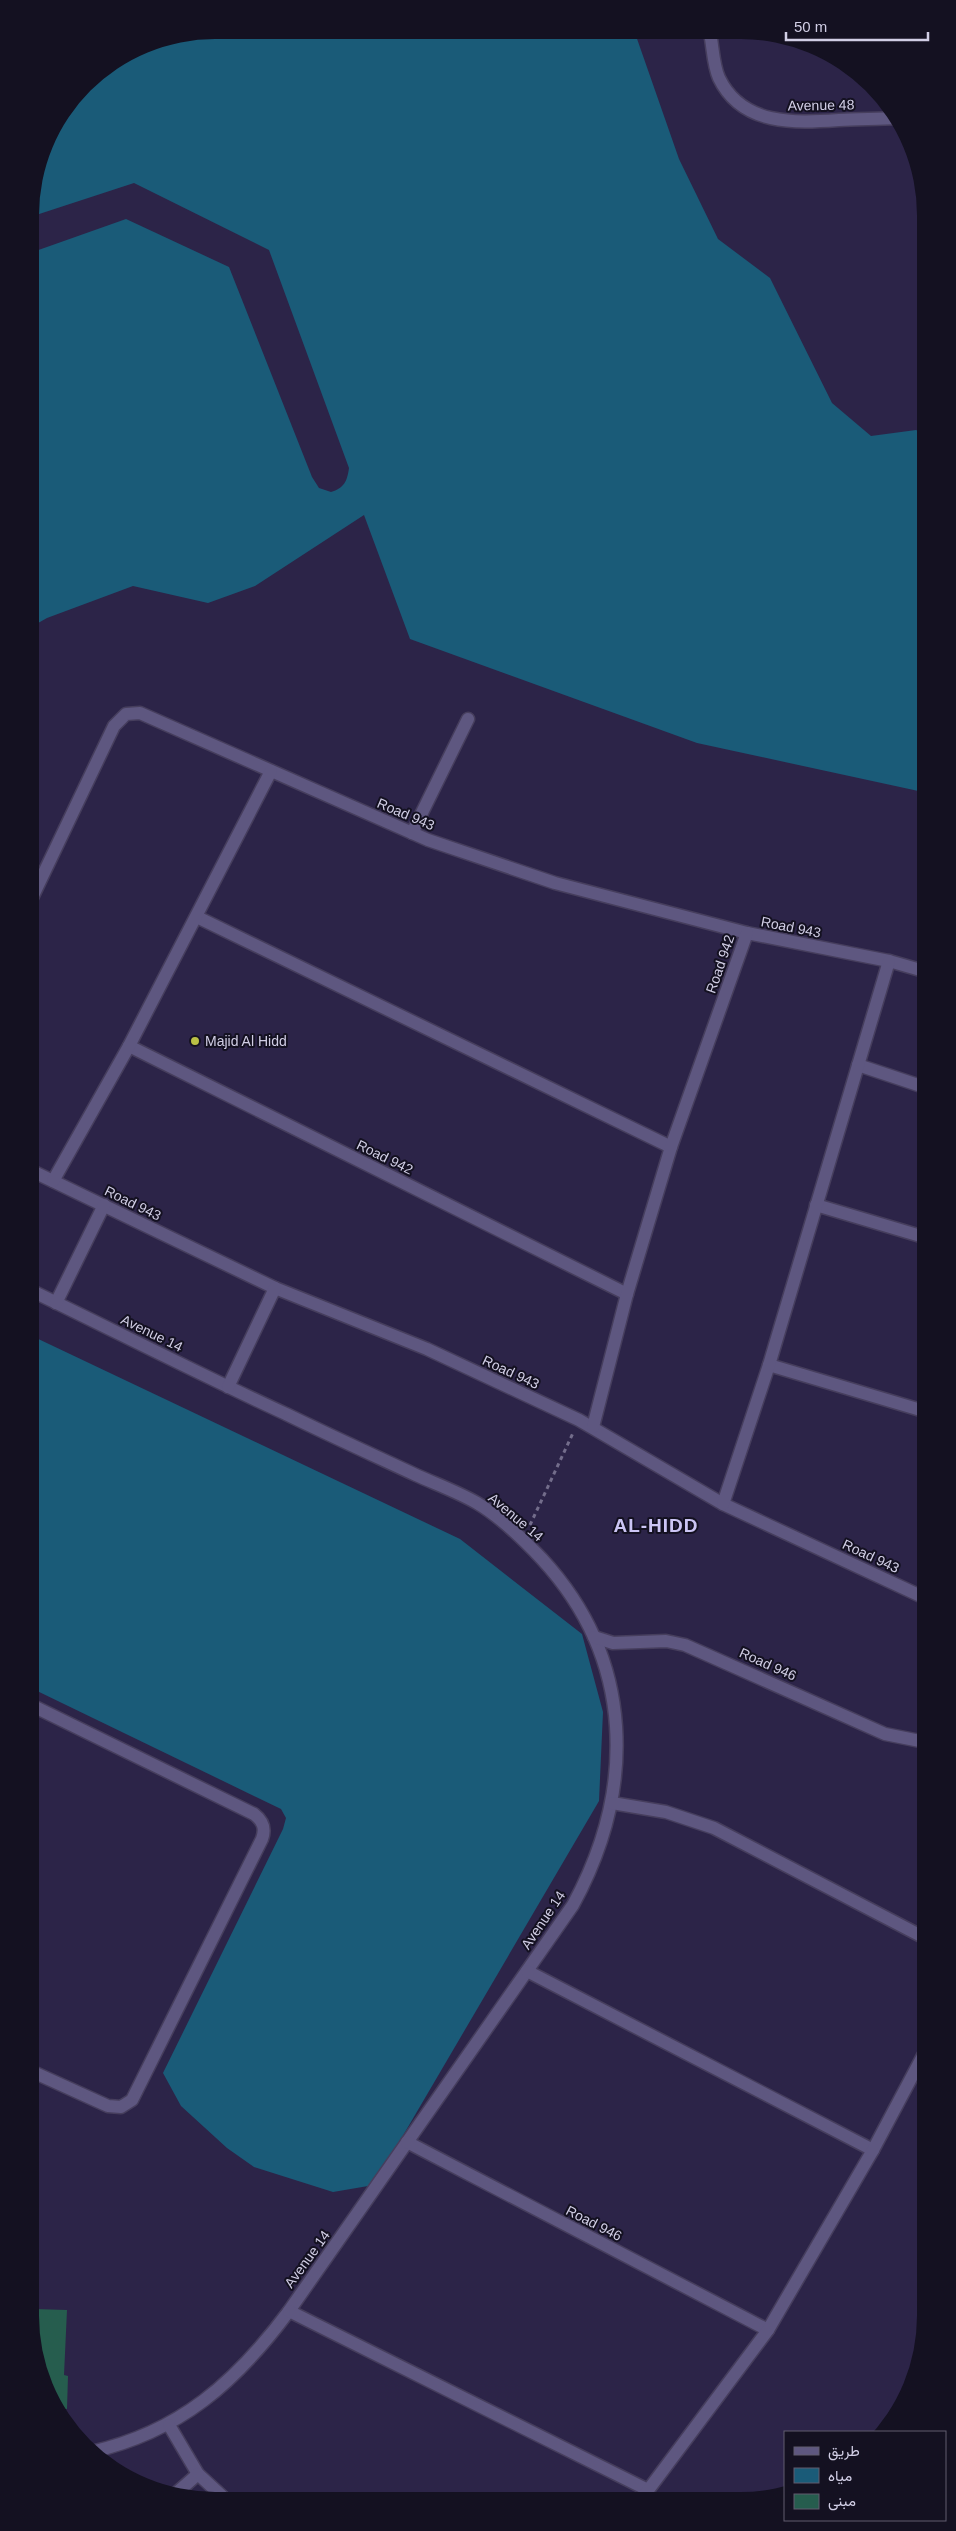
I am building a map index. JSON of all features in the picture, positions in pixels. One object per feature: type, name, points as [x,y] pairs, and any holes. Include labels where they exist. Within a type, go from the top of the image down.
[{"type":"street","name":"Avenue 48","points":[[711,39],[718,77],[730,95],[744,108],[770,120],[806,123],[889,118]]},
{"type":"street","name":"Road 943","points":[[39,885],[114,726],[126,714],[140,713],[412,833],[555,883],[747,933],[889,961],[917,969]]},
{"type":"street","points":[[412,833],[468,719]]},
{"type":"street","points":[[53,1181],[197,917],[271,771]]},
{"type":"street","points":[[197,917],[671,1147]]},
{"type":"street","name":"Road 942","points":[[593,1427],[627,1294],[671,1147],[747,933]]},
{"type":"street","points":[[723,1504],[769,1365],[889,961]]},
{"type":"street","name":"Road 942","points":[[128,1046],[627,1294]]},
{"type":"street","points":[[858,1065],[917,1084]]},
{"type":"street","name":"Road 943","points":[[39,1174],[276,1288],[427,1349],[580,1420],[723,1504],[917,1595]]},
{"type":"street","points":[[56,1303],[104,1205]]},
{"type":"street","points":[[816,1205],[917,1235]]},
{"type":"street","points":[[228,1387],[276,1288]]},
{"type":"street","name":"Avenue 14","points":[[39,1294],[228,1387],[478,1504],[523,1539],[567,1588],[594,1636],[606,1670],[614,1699],[617,1740],[612,1803],[603,1839],[591,1872],[573,1905],[289,2311],[242,2369],[169,2424],[145,2436],[100,2449]]},
{"type":"street","points":[[769,1365],[917,1409]]},
{"type":"street","name":"Road 946","points":[[594,1636],[613,1643],[666,1641],[685,1645],[885,1734],[917,1740]]},
{"type":"street","points":[[39,1709],[254,1814],[262,1822],[264,1828],[262,1839],[132,2100],[121,2107],[108,2106],[39,2075]]},
{"type":"street","points":[[612,1803],[666,1812],[714,1828],[917,1934]]},
{"type":"street","name":"Avenue 14","points":[[527,1971],[872,2150]]},
{"type":"street","points":[[646,2492],[768,2330],[872,2150],[917,2067]]},
{"type":"street","name":"Road 946","points":[[407,2142],[768,2330]]},
{"type":"street","points":[[289,2311],[641,2492]]},
{"type":"street","points":[[169,2424],[198,2474],[218,2492]]},
{"type":"street","points":[[181,2489],[198,2474]]},
{"type":"path","points":[[523,1539],[580,1420]]},
{"type":"water","points":[[203,39],[637,39],[679,159],[718,239],[770,278],[832,403],[871,436],[917,430],[917,791],[697,743],[410,639],[364,515],[255,586],[208,603],[133,586],[39,622],[39,250],[126,219],[229,267],[312,477],[319,488],[331,492],[339,489],[344,484],[349,468],[269,250],[134,183],[39,214],[40,192],[48,158],[62,127],[75,107],[107,75],[127,62],[158,48],[180,42]]},
{"type":"water","points":[[39,1339],[460,1539],[582,1634],[603,1712],[599,1801],[374,2185],[333,2192],[254,2167],[227,2148],[181,2106],[163,2073],[283,1829],[286,1818],[281,1809],[39,1692]]},
{"type":"building","points":[[39,2309],[67,2310],[64,2375],[68,2376],[67,2409],[62,2404],[48,2373],[40,2339]]},
{"type":"place","name":"Majid Al Hidd","points":[[195,1041]]},
{"type":"district","name":"AL-HIDD","points":[[656,1525]]}]
